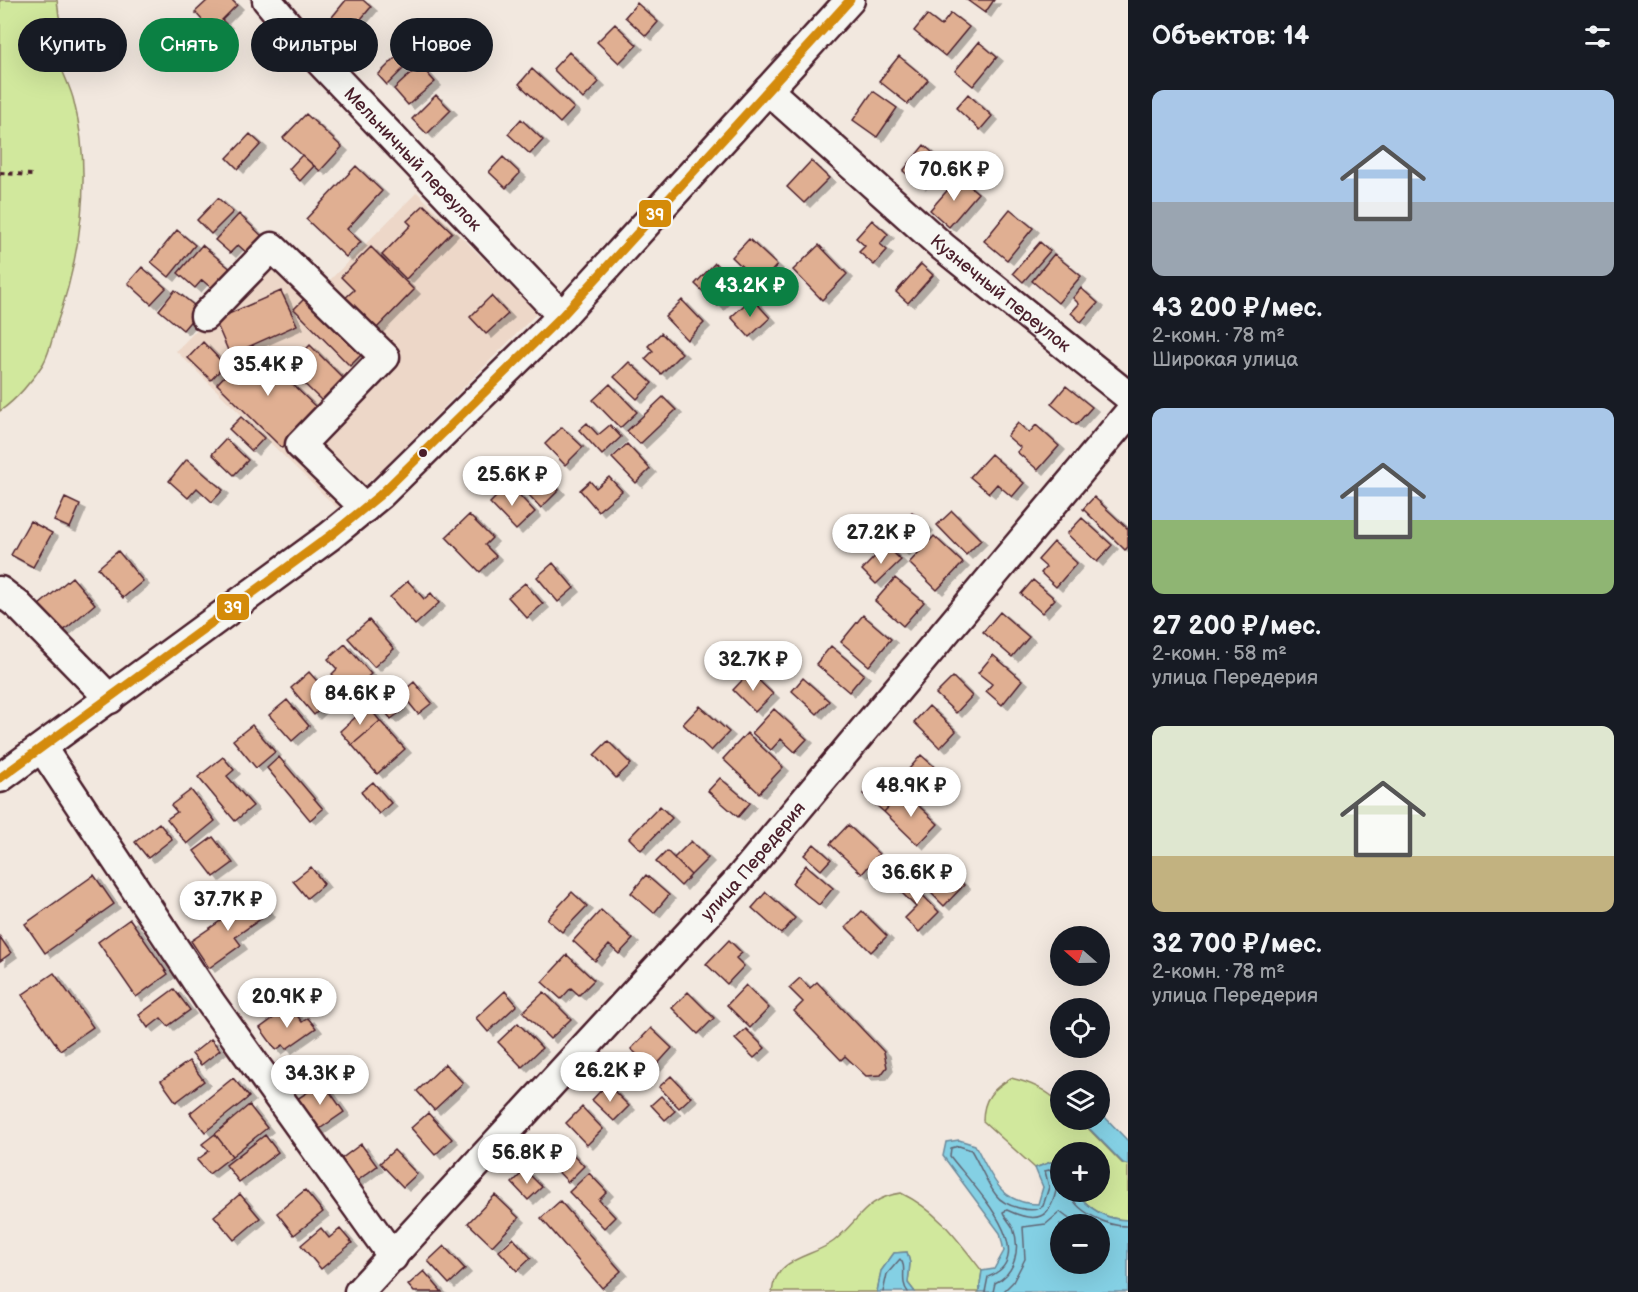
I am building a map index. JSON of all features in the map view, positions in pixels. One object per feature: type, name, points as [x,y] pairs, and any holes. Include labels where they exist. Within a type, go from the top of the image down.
[{"type":"street","name":"Мельничный переулок","points":[[267,0],[308,50],[562,315]]},
{"type":"street","points":[[0,778],[110,699],[365,508],[473,406],[562,315],[850,0]]},
{"type":"street","name":"Кузнечный переулок","points":[[768,90],[943,247],[1128,396]]},
{"type":"street","points":[[205,316],[272,247],[385,357],[300,445],[365,508]]},
{"type":"street","name":"улица Передерия","points":[[359,1292],[734,885],[1128,414]]},
{"type":"street","points":[[0,591],[18,604],[110,699]]},
{"type":"street","points":[[42,748],[211,1003],[393,1257]]},
{"type":"path","points":[[0,173],[32,175]]},
{"type":"shaded area","points":[[417,192],[537,313],[380,472],[337,508],[176,351],[282,243],[325,285]]},
{"type":"green space","points":[[0,0],[57,0],[60,18],[18,18],[18,72],[63,72],[73,98],[83,159],[81,217],[77,246],[64,302],[43,364],[29,383],[0,411]]},
{"type":"green space","points":[[1011,1078],[1043,1090],[1050,1095],[1050,1130],[1090,1130],[1101,1142],[1050,1142],[1050,1162],[1035,1168],[983,1121],[987,1100],[999,1086]]},
{"type":"green space","points":[[1110,1151],[1122,1163],[1128,1165],[1128,1220],[1112,1218],[1110,1214],[1098,1212],[1086,1203],[1110,1202]]},
{"type":"green space","points":[[901,1193],[926,1208],[964,1248],[982,1271],[979,1292],[915,1292],[908,1283],[910,1263],[907,1252],[894,1253],[881,1271],[877,1292],[772,1292],[780,1271],[796,1259],[834,1241],[871,1205]]},
{"type":"water","points":[[1110,1122],[1128,1141],[1128,1165],[1110,1150],[1110,1142],[1103,1142],[1091,1130],[1110,1130]]},
{"type":"water","points":[[959,1140],[975,1145],[992,1177],[1005,1193],[1014,1199],[1038,1204],[1043,1187],[1035,1168],[1050,1162],[1050,1202],[1085,1202],[1103,1214],[1050,1214],[1050,1274],[1110,1274],[1110,1217],[1128,1220],[1128,1292],[979,1292],[982,1271],[994,1269],[1004,1251],[1000,1233],[943,1156],[946,1142]]},
{"type":"water","points":[[907,1252],[910,1263],[908,1283],[915,1292],[877,1292],[881,1271],[894,1253]]},
{"type":"building","points":[[208,0],[232,0],[237,5],[224,18],[200,18],[195,12]]},
{"type":"building","points":[[346,0],[363,0],[371,7],[362,18],[331,18]]},
{"type":"building","points":[[967,0],[994,0],[985,13]]},
{"type":"building","points":[[637,3],[658,22],[646,36],[625,17]]},
{"type":"building","points":[[951,13],[969,27],[945,56],[914,31],[927,15],[941,26]]},
{"type":"building","points":[[615,24],[637,45],[619,63],[597,42]]},
{"type":"building","points":[[979,42],[997,57],[973,86],[955,71]]},
{"type":"building","points":[[569,52],[599,82],[583,99],[553,69]]},
{"type":"building","points":[[899,56],[928,80],[908,104],[879,81]]},
{"type":"building","points":[[390,63],[390,72],[400,72],[387,85],[378,75]]},
{"type":"building","points":[[532,69],[574,108],[560,123],[519,84]]},
{"type":"building","points":[[412,72],[426,72],[435,82],[408,105],[394,89]]},
{"type":"building","points":[[873,91],[897,108],[877,137],[853,120]]},
{"type":"building","points":[[968,94],[992,116],[980,130],[956,108]]},
{"type":"building","points":[[436,95],[451,110],[427,134],[412,119]]},
{"type":"building","points":[[306,114],[342,147],[320,171],[283,138]]},
{"type":"building","points":[[521,119],[543,140],[530,154],[508,134]]},
{"type":"building","points":[[250,134],[261,144],[238,169],[227,158]]},
{"type":"building","points":[[924,145],[933,153],[928,160],[936,166],[920,185],[903,171]]},
{"type":"building","points":[[302,155],[314,166],[300,181],[289,169]]},
{"type":"building","points":[[503,157],[520,173],[506,188],[489,172]]},
{"type":"building","points":[[811,161],[829,178],[804,203],[787,187]]},
{"type":"building","points":[[356,166],[382,191],[347,229],[361,242],[346,257],[306,219]]},
{"type":"building","points":[[959,177],[978,193],[949,227],[930,210]]},
{"type":"building","points":[[218,198],[233,212],[211,234],[197,220]]},
{"type":"building","points":[[424,205],[452,232],[406,279],[382,255],[411,225],[407,221]]},
{"type":"building","points":[[1010,209],[1033,228],[1007,260],[984,241]]},
{"type":"building","points":[[239,214],[263,237],[248,254],[238,245],[230,253],[215,240]]},
{"type":"building","points":[[872,220],[888,234],[880,244],[887,250],[874,265],[859,252],[865,246],[856,238]]},
{"type":"building","points":[[177,230],[195,245],[169,277],[151,262]]},
{"type":"building","points":[[749,239],[777,265],[760,284],[732,257]]},
{"type":"building","points":[[1040,242],[1050,251],[1023,282],[1013,273]]},
{"type":"building","points":[[202,245],[233,271],[215,291],[202,280],[195,288],[178,273]]},
{"type":"building","points":[[819,245],[847,274],[822,300],[793,270]]},
{"type":"building","points":[[371,247],[414,290],[374,331],[343,300],[354,290],[341,277]]},
{"type":"building","points":[[1054,254],[1081,276],[1058,303],[1032,281]]},
{"type":"building","points":[[715,263],[738,285],[718,306],[695,284]]},
{"type":"building","points":[[921,264],[933,275],[908,303],[896,292]]},
{"type":"building","points":[[142,267],[166,288],[151,304],[128,283]]},
{"type":"building","points":[[1081,288],[1098,303],[1081,322],[1071,313],[1079,304],[1073,298]]},
{"type":"building","points":[[175,290],[200,310],[183,330],[159,310]]},
{"type":"building","points":[[281,291],[297,325],[230,355],[215,320]]},
{"type":"building","points":[[308,295],[364,352],[350,366],[294,309]]},
{"type":"building","points":[[491,296],[508,314],[486,334],[470,317]]},
{"type":"building","points":[[752,298],[770,318],[749,337],[731,317]]},
{"type":"building","points":[[682,300],[704,323],[687,340],[665,317]]},
{"type":"building","points":[[661,333],[682,353],[661,374],[645,359],[653,351],[648,346]]},
{"type":"building","points":[[203,342],[225,365],[211,380],[188,358]]},
{"type":"building","points":[[310,345],[344,379],[322,401],[288,368]]},
{"type":"building","points":[[253,346],[319,410],[282,448],[217,384]]},
{"type":"building","points":[[629,362],[652,383],[637,399],[614,377]]},
{"type":"building","points":[[610,384],[637,412],[620,428],[593,400]]},
{"type":"building","points":[[1066,386],[1092,407],[1076,425],[1051,404]]},
{"type":"building","points":[[663,397],[676,410],[640,444],[627,431]]},
{"type":"building","points":[[241,417],[264,438],[252,451],[229,429]]},
{"type":"building","points":[[587,423],[598,435],[610,425],[621,437],[602,455],[579,430]]},
{"type":"building","points":[[1018,423],[1029,433],[1036,425],[1059,446],[1038,470],[1017,452],[1021,448],[1007,436]]},
{"type":"building","points":[[562,427],[583,447],[565,465],[545,444]]},
{"type":"building","points":[[226,439],[248,460],[234,475],[212,454]]},
{"type":"building","points":[[627,444],[650,469],[636,483],[612,458]]},
{"type":"building","points":[[991,454],[1024,483],[1012,497],[997,484],[989,493],[970,477]]},
{"type":"building","points":[[187,459],[223,490],[212,502],[197,488],[188,498],[169,481]]},
{"type":"building","points":[[534,463],[559,490],[541,508],[515,480]]},
{"type":"building","points":[[609,477],[622,491],[598,511],[580,490],[590,481],[596,488]]},
{"type":"building","points":[[509,484],[535,512],[516,530],[490,503]]},
{"type":"building","points":[[1094,497],[1128,529],[1128,547],[1125,550],[1083,509]]},
{"type":"building","points":[[65,498],[80,505],[70,528],[54,521]]},
{"type":"building","points":[[952,511],[981,540],[966,555],[937,525]]},
{"type":"building","points":[[912,512],[927,527],[903,552],[887,537]]},
{"type":"building","points":[[469,515],[492,538],[485,545],[496,556],[480,572],[446,537]]},
{"type":"building","points":[[1082,518],[1112,545],[1097,562],[1067,534]]},
{"type":"building","points":[[30,521],[52,533],[33,567],[11,555]]},
{"type":"building","points":[[934,536],[963,563],[937,590],[909,563]]},
{"type":"building","points":[[1054,542],[1077,563],[1056,587],[1041,573],[1046,567],[1038,560]]},
{"type":"building","points":[[886,545],[901,560],[876,584],[862,570]]},
{"type":"building","points":[[118,551],[143,581],[123,598],[98,568]]},
{"type":"building","points":[[553,563],[574,588],[558,602],[537,577]]},
{"type":"building","points":[[72,577],[95,604],[62,632],[39,605]]},
{"type":"building","points":[[895,578],[924,602],[903,626],[875,601]]},
{"type":"building","points":[[1033,580],[1055,599],[1042,613],[1021,594]]},
{"type":"building","points":[[408,581],[424,599],[431,593],[439,603],[415,625],[390,597]]},
{"type":"building","points":[[525,583],[543,604],[527,618],[508,597]]},
{"type":"building","points":[[1000,612],[1029,637],[1012,657],[983,632]]},
{"type":"building","points":[[863,615],[891,639],[869,666],[841,642]]},
{"type":"building","points":[[369,620],[394,649],[374,667],[348,638]]},
{"type":"building","points":[[345,644],[371,674],[349,694],[332,674],[337,669],[328,659]]},
{"type":"building","points":[[831,646],[864,674],[849,692],[816,664]]},
{"type":"building","points":[[993,655],[1022,680],[1002,705],[986,691],[992,684],[978,673]]},
{"type":"building","points":[[309,672],[332,698],[314,715],[291,688]]},
{"type":"building","points":[[750,672],[773,694],[755,712],[733,690]]},
{"type":"building","points":[[953,677],[972,696],[956,713],[936,694]]},
{"type":"building","points":[[803,678],[829,701],[817,714],[792,691]]},
{"type":"building","points":[[414,682],[432,703],[418,714],[401,693]]},
{"type":"building","points":[[390,692],[404,709],[391,719],[378,703]]},
{"type":"building","points":[[287,700],[309,726],[292,741],[269,715]]},
{"type":"building","points":[[368,706],[380,721],[352,745],[340,731]]},
{"type":"building","points":[[700,706],[729,732],[711,751],[683,724]]},
{"type":"building","points":[[929,706],[956,731],[940,748],[914,722]]},
{"type":"building","points":[[774,709],[807,739],[795,752],[781,739],[771,750],[752,733]]},
{"type":"building","points":[[380,721],[405,749],[377,774],[352,745]]},
{"type":"building","points":[[252,725],[275,752],[256,768],[233,740]]},
{"type":"building","points":[[747,733],[783,767],[759,793],[723,759]]},
{"type":"building","points":[[608,741],[631,764],[616,778],[594,755]]},
{"type":"building","points":[[921,755],[946,777],[928,798],[903,776]]},
{"type":"building","points":[[223,757],[234,770],[227,776],[253,806],[235,821],[198,777]]},
{"type":"building","points":[[279,757],[323,809],[310,820],[267,768]]},
{"type":"building","points":[[882,772],[903,791],[884,812],[863,794]]},
{"type":"building","points":[[720,778],[750,803],[738,817],[708,791]]},
{"type":"building","points":[[373,782],[391,803],[379,814],[361,792]]},
{"type":"building","points":[[191,790],[215,821],[187,844],[167,819],[177,812],[171,805]]},
{"type":"building","points":[[903,791],[938,824],[918,845],[884,812]]},
{"type":"building","points":[[660,806],[672,818],[641,850],[629,838]]},
{"type":"building","points":[[159,823],[172,839],[148,858],[135,842]]},
{"type":"building","points":[[848,825],[879,854],[862,874],[830,844]]},
{"type":"building","points":[[213,837],[233,863],[214,877],[194,851]]},
{"type":"building","points":[[691,841],[708,858],[691,875],[674,858]]},
{"type":"building","points":[[814,844],[831,859],[821,870],[804,855]]},
{"type":"building","points":[[667,851],[691,875],[681,886],[656,862]]},
{"type":"building","points":[[937,859],[964,885],[944,906],[917,879]]},
{"type":"building","points":[[806,865],[833,888],[819,905],[792,883]]},
{"type":"building","points":[[311,867],[324,884],[307,898],[293,881]]},
{"type":"building","points":[[94,875],[114,904],[45,953],[25,924]]},
{"type":"building","points":[[646,875],[669,895],[654,913],[631,893]]},
{"type":"building","points":[[903,875],[939,912],[919,932],[905,918],[916,907],[893,884]]},
{"type":"building","points":[[572,892],[587,906],[562,932],[547,919]]},
{"type":"building","points":[[766,892],[795,918],[781,934],[752,908]]},
{"type":"building","points":[[257,896],[269,913],[235,937],[241,945],[209,968],[191,941]]},
{"type":"building","points":[[601,910],[633,939],[619,954],[609,945],[595,961],[573,941]]},
{"type":"building","points":[[862,911],[887,936],[871,952],[846,927]]},
{"type":"building","points":[[130,919],[168,974],[136,997],[98,942]]},
{"type":"building","points":[[0,937],[11,953],[0,961]]},
{"type":"building","points":[[729,940],[742,953],[736,958],[744,966],[727,984],[706,964]]},
{"type":"building","points":[[567,955],[594,980],[579,995],[571,988],[561,999],[542,982]]},
{"type":"building","points":[[54,973],[93,1027],[60,1050],[22,995]]},
{"type":"building","points":[[800,978],[810,988],[817,982],[884,1052],[887,1067],[881,1075],[866,1076],[845,1056],[841,1060],[794,1011],[803,1002],[789,988]]},
{"type":"building","points":[[746,985],[769,1008],[750,1028],[727,1005]]},
{"type":"building","points":[[174,989],[190,1010],[168,1026],[161,1018],[148,1028],[139,1015]]},
{"type":"building","points":[[505,991],[517,1005],[488,1032],[476,1018]]},
{"type":"building","points":[[544,992],[571,1019],[550,1039],[523,1012]]},
{"type":"building","points":[[688,992],[714,1018],[698,1034],[672,1008]]},
{"type":"building","points":[[290,1006],[302,1022],[308,1018],[316,1028],[286,1049],[283,1045],[276,1050],[260,1028]]},
{"type":"building","points":[[518,1023],[542,1048],[522,1067],[498,1042]]},
{"type":"building","points":[[651,1028],[672,1048],[653,1069],[631,1049]]},
{"type":"building","points":[[746,1029],[765,1048],[754,1058],[735,1039]]},
{"type":"building","points":[[211,1039],[220,1050],[201,1065],[192,1054]]},
{"type":"building","points":[[189,1061],[204,1081],[176,1102],[161,1081]]},
{"type":"building","points":[[445,1064],[463,1083],[434,1110],[417,1091]]},
{"type":"building","points":[[671,1076],[691,1097],[679,1108],[659,1087]]},
{"type":"building","points":[[233,1078],[249,1097],[205,1132],[190,1113]]},
{"type":"building","points":[[323,1082],[344,1112],[318,1130],[297,1099]]},
{"type":"building","points":[[607,1084],[629,1106],[614,1121],[592,1100]]},
{"type":"building","points":[[661,1096],[675,1111],[665,1120],[651,1105]]},
{"type":"building","points":[[249,1105],[267,1128],[232,1156],[215,1134]]},
{"type":"building","points":[[582,1107],[603,1129],[587,1145],[566,1123]]},
{"type":"building","points":[[428,1113],[452,1139],[435,1155],[411,1128]]},
{"type":"building","points":[[215,1134],[232,1156],[209,1174],[197,1160],[209,1151],[202,1144]]},
{"type":"building","points":[[265,1135],[278,1152],[239,1182],[226,1165]]},
{"type":"building","points":[[558,1138],[584,1166],[568,1182],[541,1154]]},
{"type":"building","points":[[361,1144],[377,1166],[353,1184],[337,1162]]},
{"type":"building","points":[[394,1150],[417,1174],[403,1187],[380,1163]]},
{"type":"building","points":[[525,1170],[542,1187],[528,1200],[512,1183]]},
{"type":"building","points":[[589,1173],[607,1192],[599,1200],[615,1217],[604,1228],[569,1192]]},
{"type":"building","points":[[305,1190],[323,1212],[294,1235],[277,1213]]},
{"type":"building","points":[[240,1194],[260,1218],[234,1240],[214,1216]]},
{"type":"building","points":[[495,1195],[519,1218],[492,1246],[468,1223]]},
{"type":"building","points":[[560,1201],[621,1271],[602,1288],[541,1218]]},
{"type":"building","points":[[321,1228],[329,1238],[340,1229],[352,1243],[321,1269],[301,1245]]},
{"type":"building","points":[[513,1238],[531,1258],[517,1271],[499,1251]]},
{"type":"building","points":[[444,1246],[465,1269],[449,1284],[428,1261]]},
{"type":"building","points":[[424,1271],[442,1292],[414,1292],[408,1285]]},
{"type":"transit line","name":"39","points":[[0,778],[330,536],[380,495],[562,316],[850,0]]}]
